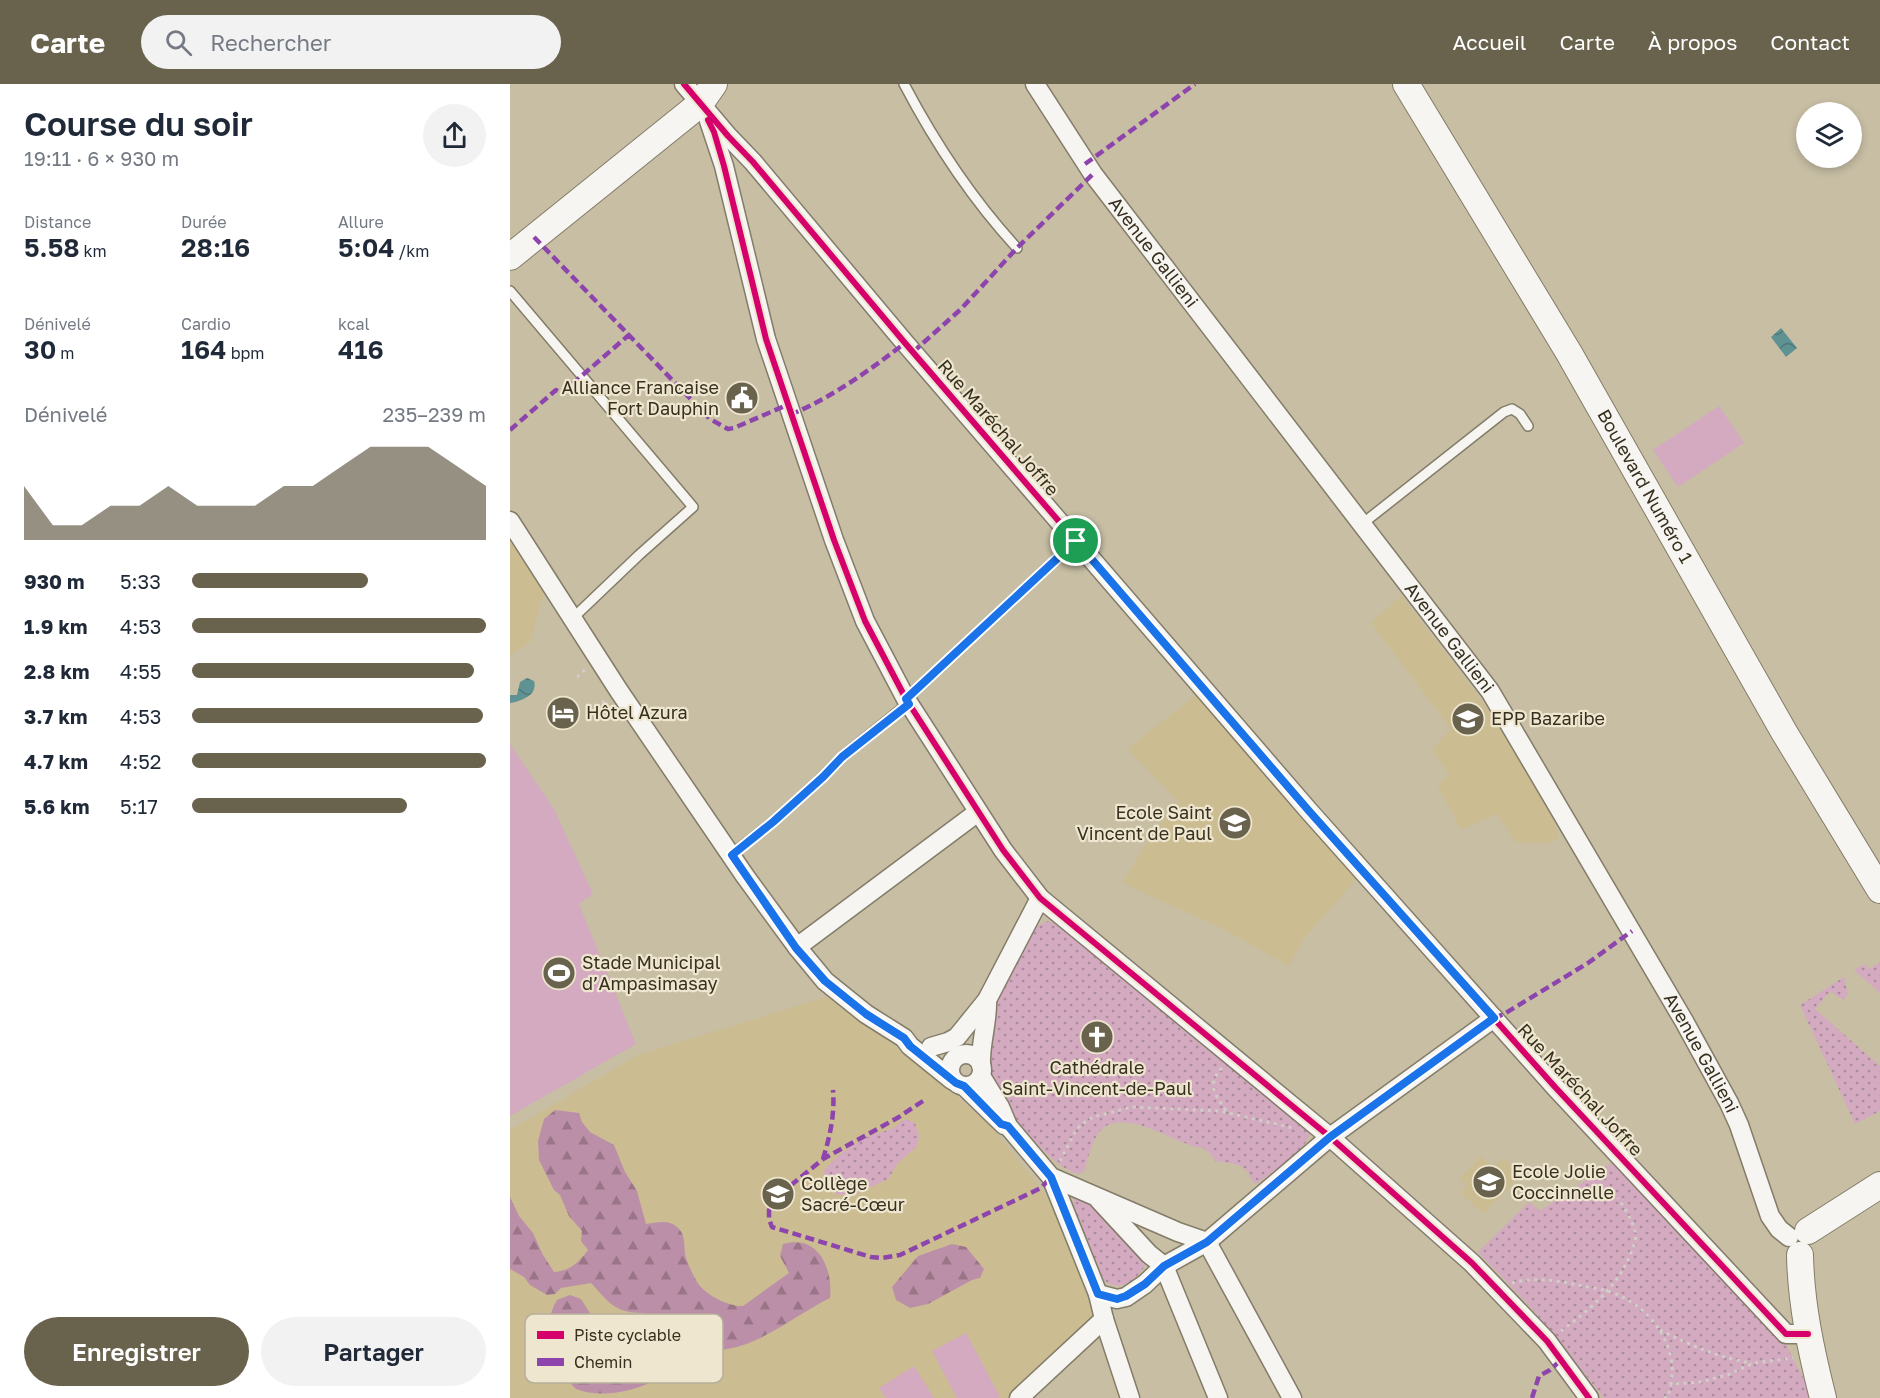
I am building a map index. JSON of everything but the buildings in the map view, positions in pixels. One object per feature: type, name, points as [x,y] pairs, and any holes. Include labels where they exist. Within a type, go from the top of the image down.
[{"type":"main road","name":"Boulevard Numéro 1","points":[[1406,84],[1569,353],[1784,732],[1880,890]]},
{"type":"main road","points":[[510,257],[699,90]]},
{"type":"main road","points":[[1823,1398],[1810,1345],[1800,1279],[1799,1241],[1880,1185]]},
{"type":"street","name":"Avenue Gallieni","points":[[1035,84],[1093,174],[1490,691],[1684,1021],[1739,1125],[1770,1216],[1779,1229],[1799,1241]]},
{"type":"street","name":"Rue Maréchal Joffre","points":[[699,90],[753,162],[904,343],[1309,811],[1555,1087],[1786,1334],[1810,1345]]},
{"type":"street","points":[[699,90],[719,149],[766,339],[802,449],[865,621],[907,701],[1003,850],[1040,898],[1330,1137],[1472,1263],[1547,1341],[1589,1398]]},
{"type":"street","points":[[510,521],[619,691],[796,948],[825,981],[866,1014],[904,1038],[910,1046],[958,1083],[996,1119],[1008,1126]]},
{"type":"street","points":[[796,948],[978,812]]},
{"type":"street","points":[[931,1047],[957,1037],[987,1000],[1040,898]]},
{"type":"street","points":[[958,1083],[974,1084],[981,1070],[980,1050],[987,1000]]},
{"type":"street","points":[[1098,1294],[1117,1299],[1126,1296],[1145,1284],[1164,1266],[1207,1242],[1330,1137],[1494,1018]]},
{"type":"street","points":[[958,1083],[949,1067],[958,1055],[966,1027]]},
{"type":"street","points":[[904,1038],[958,1055],[965,1054],[975,1057],[1008,1126],[1051,1177],[1098,1294],[1130,1398]]},
{"type":"street","points":[[1051,1177],[1178,1232],[1207,1242],[1292,1398]]},
{"type":"street","points":[[1095,1196],[1149,1254],[1164,1266],[1218,1398]]},
{"type":"street","points":[[1019,1398],[1104,1319]]},
{"type":"lane","points":[[904,84],[956,171],[988,217],[1017,248]]},
{"type":"lane","points":[[510,291],[693,507],[573,618]]},
{"type":"lane","points":[[1362,524],[1504,412],[1512,409],[1520,414],[1527,426]]},
{"type":"lane","points":[[732,855],[773,822],[842,757],[907,701],[1076,541]]},
{"type":"path","points":[[1229,1114],[1212,1086],[1216,1074],[1224,1066],[1237,1061]]},
{"type":"path","points":[[1051,1177],[1076,1130],[1093,1117],[1132,1107],[1214,1111],[1300,1130]]},
{"type":"path","points":[[1547,1341],[1608,1291],[1622,1272],[1636,1239],[1632,1222],[1618,1198]]},
{"type":"path","points":[[1502,1292],[1513,1282],[1532,1279],[1608,1291],[1626,1299],[1645,1312],[1659,1329],[1668,1349],[1672,1366],[1671,1384],[1666,1398]]},
{"type":"path","points":[[1659,1329],[1721,1357],[1754,1363]]},
{"type":"path","points":[[1671,1384],[1700,1382],[1727,1375],[1754,1363],[1810,1345]]},
{"type":"shaded area","points":[[1719,406],[1744,443],[1678,487],[1653,450]]},
{"type":"shaded area","points":[[510,537],[545,589],[530,642],[510,656]]},
{"type":"shaded area","name":"EPP Bazaribe","points":[[1401,596],[1488,709],[1552,815],[1559,837],[1551,843],[1516,843],[1497,814],[1461,830],[1437,784],[1449,775],[1432,749],[1451,729],[1371,623]]},
{"type":"shaded area","name":"Ecole Saint Vincent de Paul","points":[[1197,694],[1356,879],[1303,940],[1289,966],[1225,930],[1122,883],[1145,845],[1178,801],[1127,749]]},
{"type":"shaded area","name":"Stade Municipal d’Ampasimasay","points":[[510,744],[554,809],[593,894],[579,904],[636,1044],[510,1116]]},
{"type":"shaded area","points":[[1049,921],[1058,925],[1303,1123],[1310,1132],[1303,1147],[1256,1184],[1242,1167],[1216,1161],[1203,1148],[1126,1122],[1115,1123],[1101,1130],[1092,1147],[1084,1171],[1079,1174],[1072,1172],[1048,1155],[1008,1111],[998,1095],[991,1079],[987,1050],[996,1003],[1008,974],[1028,937],[1042,923]]},
{"type":"shaded area","points":[[1880,962],[1880,993],[1854,970],[1865,964],[1870,969]]},
{"type":"shaded area","points":[[1844,977],[1848,994],[1843,1000],[1830,991],[1815,1009],[1880,1066],[1880,1111],[1855,1124],[1800,1005]]},
{"type":"shaded area","name":"Collège Sacré-Cœur","points":[[829,996],[930,1073],[990,1125],[1049,1199],[1066,1236],[1094,1318],[1011,1398],[510,1398],[510,1130],[638,1055]]},
{"type":"shaded area","points":[[902,1120],[915,1123],[919,1136],[917,1146],[898,1163],[888,1179],[856,1194],[837,1195],[826,1182],[823,1174],[831,1163],[860,1141],[892,1128]]},
{"type":"shaded area","name":"Ecole Jolie Coccinnelle","points":[[1481,1156],[1493,1167],[1503,1157],[1521,1175],[1483,1214],[1461,1193],[1467,1186],[1460,1178]]},
{"type":"shaded area","points":[[1615,1161],[1785,1343],[1808,1387],[1811,1398],[1604,1398],[1535,1312],[1478,1252],[1529,1202],[1540,1211]]},
{"type":"shaded area","points":[[1077,1197],[1091,1204],[1144,1260],[1145,1265],[1137,1277],[1125,1284],[1112,1285],[1100,1276],[1072,1207],[1073,1200]]},
{"type":"shaded area","points":[[966,1333],[1000,1397],[957,1398],[932,1351]]},
{"type":"shaded area","points":[[914,1366],[934,1398],[886,1398],[879,1388]]},
{"type":"green space","points":[[555,1110],[579,1113],[582,1122],[590,1132],[614,1145],[625,1172],[637,1191],[646,1224],[666,1222],[680,1230],[692,1273],[705,1291],[721,1301],[743,1306],[789,1273],[780,1256],[783,1244],[795,1242],[806,1244],[821,1256],[829,1276],[830,1298],[760,1338],[741,1346],[723,1350],[723,1314],[643,1314],[625,1311],[612,1305],[591,1283],[561,1288],[555,1294],[547,1295],[530,1285],[524,1277],[510,1269],[510,1197],[519,1216],[533,1233],[554,1272],[573,1266],[588,1250],[581,1241],[582,1231],[569,1216],[560,1195],[554,1190],[539,1160],[538,1141],[544,1119]]},
{"type":"green space","points":[[952,1244],[966,1247],[984,1269],[980,1278],[928,1304],[910,1308],[896,1300],[892,1287],[918,1256]]},
{"type":"green space","points":[[570,1295],[581,1299],[591,1314],[551,1314],[557,1300]]},
{"type":"green space","points":[[649,1383],[616,1393],[585,1392],[576,1389],[571,1384]]},
{"type":"water","points":[[1781,328],[1797,348],[1786,357],[1771,337]]},
{"type":"water","points":[[527,678],[534,681],[534,690],[524,699],[510,703],[510,695],[517,695],[520,682]]},
{"type":"marked path","points":[[1085,164],[1195,84]]},
{"type":"marked path","points":[[913,352],[961,309],[1017,248],[1093,174]]},
{"type":"marked path","points":[[534,237],[710,419],[728,429],[734,428],[787,405]]},
{"type":"marked path","points":[[510,430],[556,390],[563,392],[630,334]]},
{"type":"marked path","points":[[790,415],[850,383],[905,343]]},
{"type":"marked path","points":[[1494,1018],[1588,963],[1632,931]]},
{"type":"marked path","points":[[823,1159],[831,1125],[833,1090]]},
{"type":"marked path","points":[[923,1101],[823,1159],[779,1195],[769,1210],[772,1227],[871,1257],[900,1255],[1041,1188],[1051,1177]]},
{"type":"marked path","points":[[1532,1398],[1539,1376],[1561,1360]]},
{"type":"cycle path","points":[[684,84],[1309,811],[1555,1087],[1786,1334],[1808,1334]]},
{"type":"cycle path","points":[[708,120],[724,166],[766,339],[834,540],[865,621],[906,699],[1003,850],[1040,898],[1330,1137],[1472,1263],[1547,1341],[1589,1398]]},
{"type":"place","name":"Alliance Francaise Fort Dauphin","points":[[742,398]]},
{"type":"place","name":"Hôtel Azura","points":[[563,713]]},
{"type":"place","name":"EPP Bazaribe","points":[[1468,719]]},
{"type":"place","name":"Ecole Saint Vincent de Paul","points":[[1235,823]]},
{"type":"place","name":"Stade Municipal d’Ampasimasay","points":[[559,973]]},
{"type":"place","name":"Cathédrale Saint-Vincent-de-Paul","points":[[1097,1037]]},
{"type":"place","name":"Ecole Jolie Coccinnelle","points":[[1489,1182]]},
{"type":"place","name":"Collège Sacré-Cœur","points":[[778,1194]]},
{"type":"route","points":[[1076,541],[1309,811],[1494,1018],[1330,1137],[1207,1242],[1164,1266],[1134,1292],[1117,1299],[1098,1294],[1051,1177],[1008,1126],[1001,1124],[964,1086],[956,1083],[910,1046],[904,1038],[866,1014],[825,981],[796,948],[732,855],[773,822],[842,757],[909,704],[906,699],[1076,541]]}]
